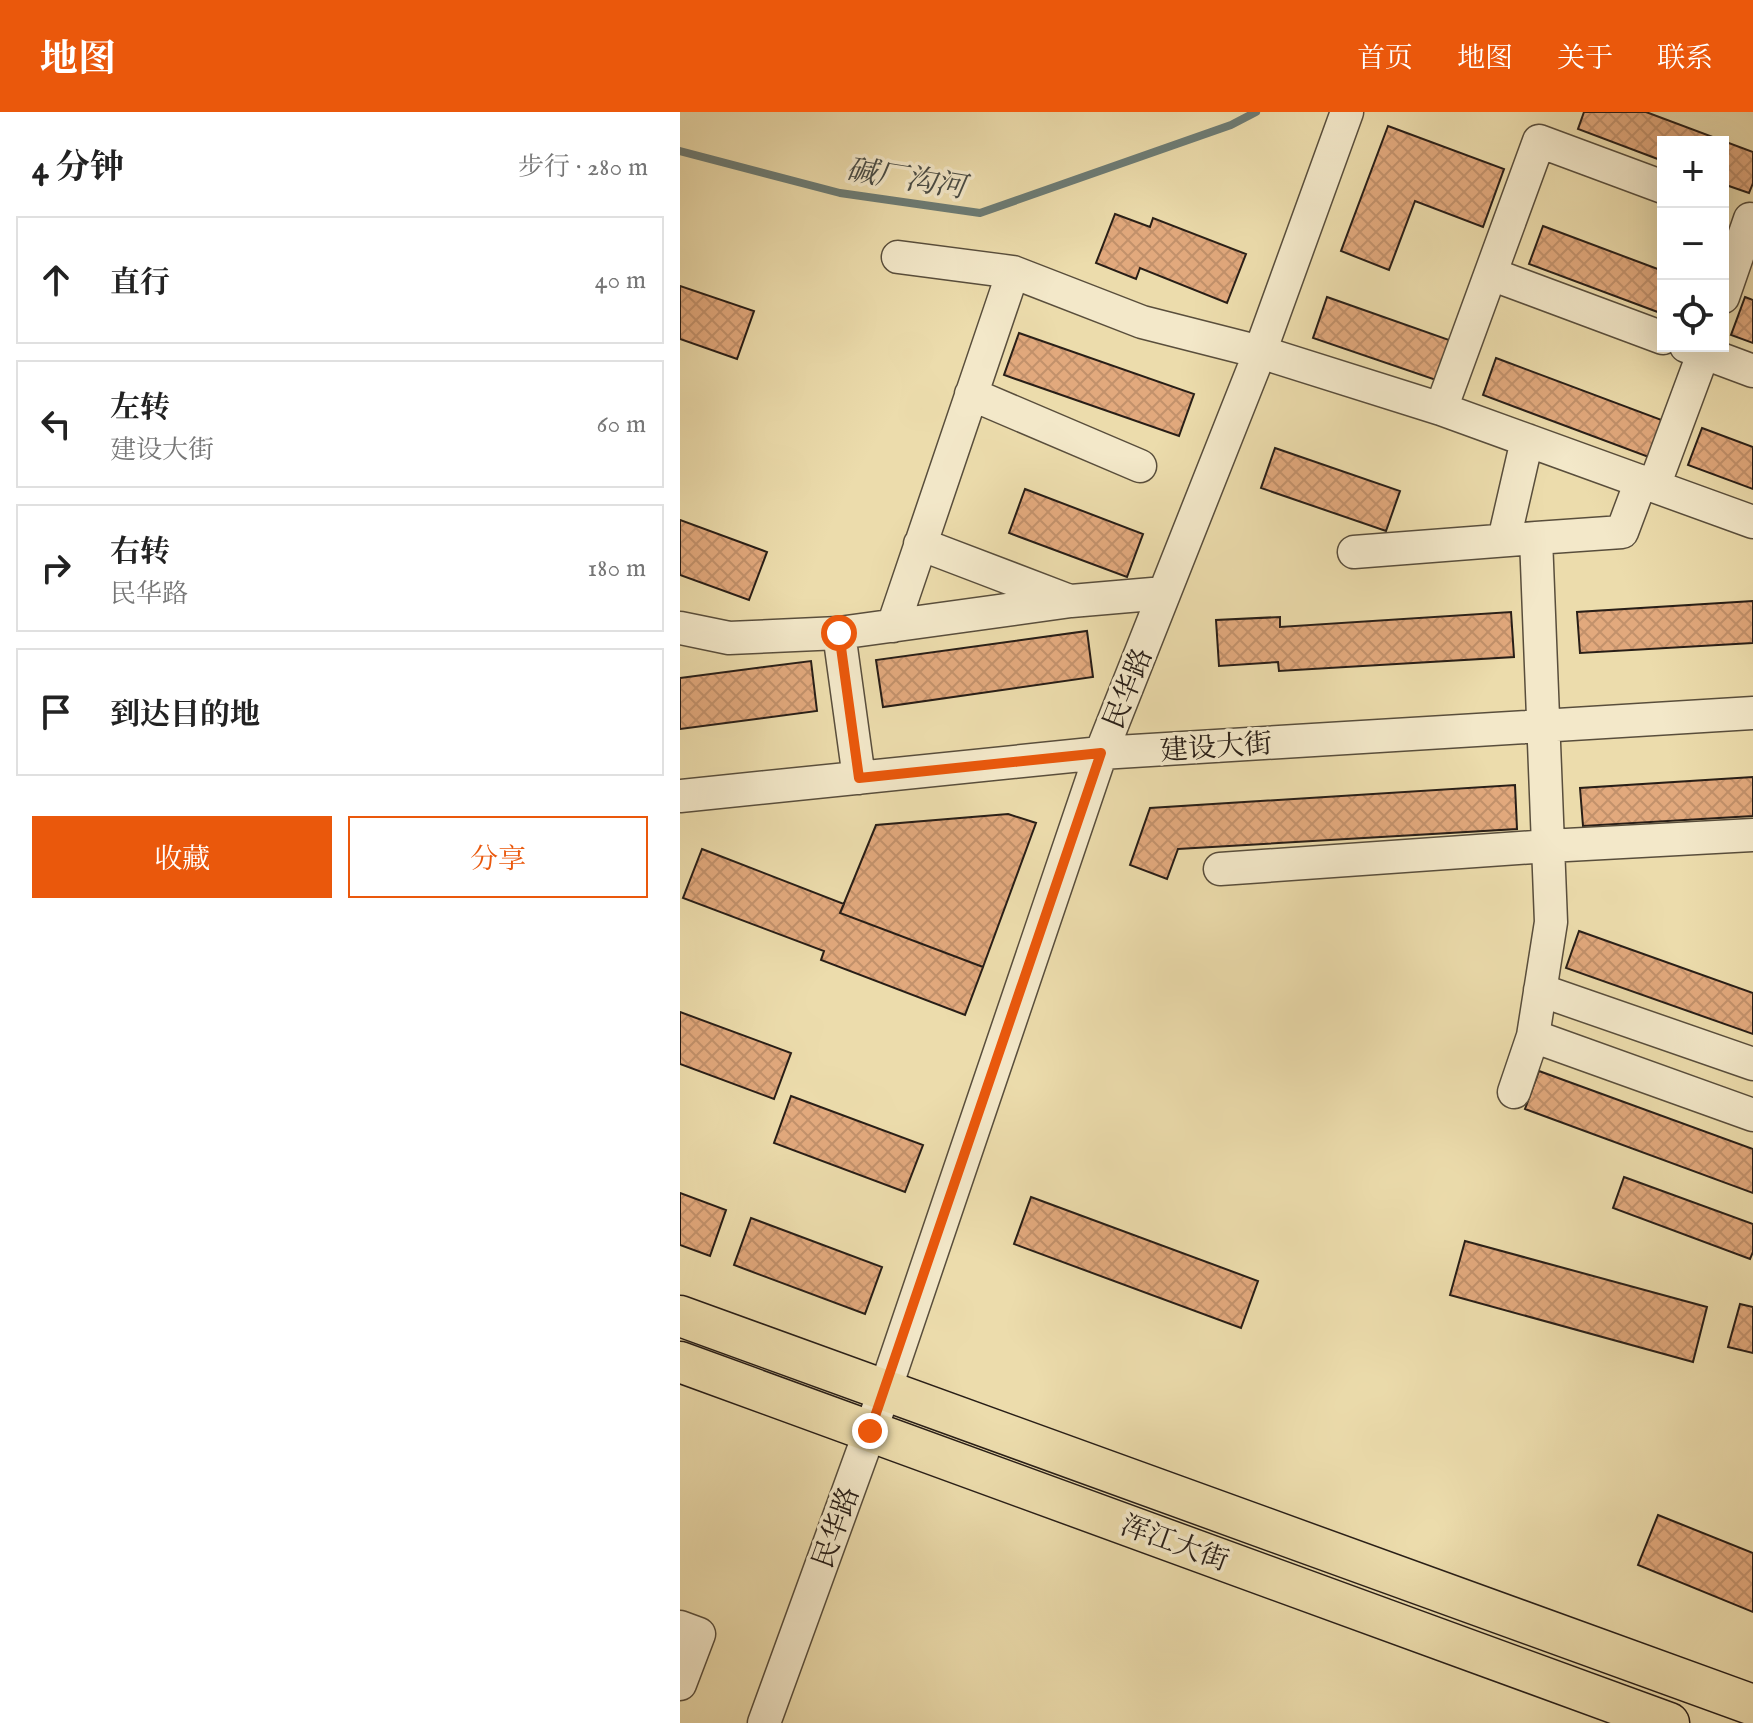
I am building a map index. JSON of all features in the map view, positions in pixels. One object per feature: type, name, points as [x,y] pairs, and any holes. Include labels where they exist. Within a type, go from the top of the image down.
[{"type":"main road","points":[[680,1316],[1753,1705]]},
{"type":"main road","name":"浑江大街","points":[[680,1362],[1669,1723]]},
{"type":"street","name":"民华路","points":[[764,1723],[885,1390],[1101,753],[1260,352],[1347,112]]},
{"type":"street","points":[[1441,409],[1539,141],[1657,185]]},
{"type":"street","points":[[1727,280],[1742,216]]},
{"type":"street","points":[[898,257],[1013,272],[1142,322],[1260,352],[1441,409],[1753,522]]},
{"type":"street","points":[[893,626],[1013,272]]},
{"type":"street","points":[[1491,274],[1657,336]]},
{"type":"street","points":[[1354,552],[1622,532],[1648,484],[1698,352]]},
{"type":"street","points":[[1708,352],[1753,371]]},
{"type":"street","points":[[971,394],[1140,466]]},
{"type":"street","points":[[1504,540],[1527,440]]},
{"type":"street","points":[[1514,1092],[1533,1036],[1551,922],[1536,538]]},
{"type":"street","points":[[920,544],[1071,601]]},
{"type":"street","points":[[680,628],[729,638],[839,633],[1071,601],[1164,593]]},
{"type":"street","points":[[839,633],[859,778]]},
{"type":"street","name":"建设大街","points":[[680,796],[1101,753],[1753,713]]},
{"type":"street","points":[[1220,869],[1753,835]]},
{"type":"street","points":[[1540,990],[1753,1064]]},
{"type":"street","points":[[1533,1036],[1753,1115]]},
{"type":"street","points":[[680,1627],[699,1634],[680,1684]]},
{"type":"building","points":[[1584,112],[1646,112],[1710,136],[1657,136],[1657,159],[1578,129]]},
{"type":"building","points":[[1388,126],[1504,169],[1483,227],[1415,201],[1389,270],[1341,251]]},
{"type":"building","points":[[1729,143],[1753,152],[1753,183],[1749,193],[1729,186]]},
{"type":"building","points":[[1115,214],[1150,227],[1153,218],[1246,254],[1227,303],[1140,268],[1136,279],[1096,263]]},
{"type":"building","points":[[1543,226],[1657,269],[1657,312],[1529,264]]},
{"type":"building","points":[[680,286],[754,311],[737,359],[680,339]]},
{"type":"building","points":[[1327,297],[1452,341],[1439,381],[1313,338]]},
{"type":"building","points":[[1745,297],[1753,300],[1753,343],[1731,335]]},
{"type":"building","points":[[1019,333],[1194,394],[1179,436],[1004,375]]},
{"type":"building","points":[[1496,358],[1667,422],[1654,459],[1483,395]]},
{"type":"building","points":[[1702,428],[1753,447],[1753,489],[1688,465]]},
{"type":"building","points":[[1275,448],[1400,491],[1386,531],[1261,488]]},
{"type":"building","points":[[1025,489],[1143,534],[1127,577],[1009,533]]},
{"type":"building","points":[[680,520],[767,552],[749,600],[680,575]]},
{"type":"building","points":[[1753,601],[1753,643],[1580,653],[1577,612]]},
{"type":"building","points":[[1511,612],[1514,657],[1279,671],[1278,662],[1219,666],[1216,620],[1280,617],[1280,627]]},
{"type":"building","points":[[1087,631],[1093,677],[883,707],[876,660]]},
{"type":"building","points":[[811,661],[817,711],[680,729],[680,678]]},
{"type":"building","points":[[1753,777],[1753,816],[1583,826],[1580,788]]},
{"type":"building","points":[[1515,785],[1517,829],[1178,849],[1167,879],[1130,865],[1150,808]]},
{"type":"building","points":[[1008,814],[1036,823],[983,967],[840,913],[876,825]]},
{"type":"building","points":[[702,849],[844,904],[840,913],[983,967],[965,1015],[821,960],[824,951],[683,898]]},
{"type":"building","points":[[1579,931],[1753,993],[1753,1034],[1566,968]]},
{"type":"building","points":[[680,1012],[791,1053],[774,1099],[680,1064]]},
{"type":"building","points":[[1539,1071],[1753,1149],[1753,1193],[1525,1109]]},
{"type":"building","points":[[791,1096],[923,1145],[905,1192],[774,1143]]},
{"type":"building","points":[[1624,1177],[1753,1224],[1750,1259],[1613,1208]]},
{"type":"building","points":[[680,1193],[726,1210],[710,1256],[680,1245]]},
{"type":"building","points":[[1031,1197],[1258,1281],[1241,1328],[1014,1244]]},
{"type":"building","points":[[751,1218],[882,1267],[865,1314],[734,1265]]},
{"type":"building","points":[[1465,1241],[1707,1307],[1693,1362],[1450,1295]]},
{"type":"building","points":[[1740,1304],[1753,1307],[1753,1353],[1728,1347]]},
{"type":"building","points":[[1658,1515],[1753,1553],[1753,1612],[1638,1565]]},
{"type":"waterway","name":"碱厂沟河","points":[[680,151],[840,193],[980,213],[1231,125],[1256,112]]},
{"type":"route","points":[[839,633],[859,778],[1101,753],[870,1431]]}]
